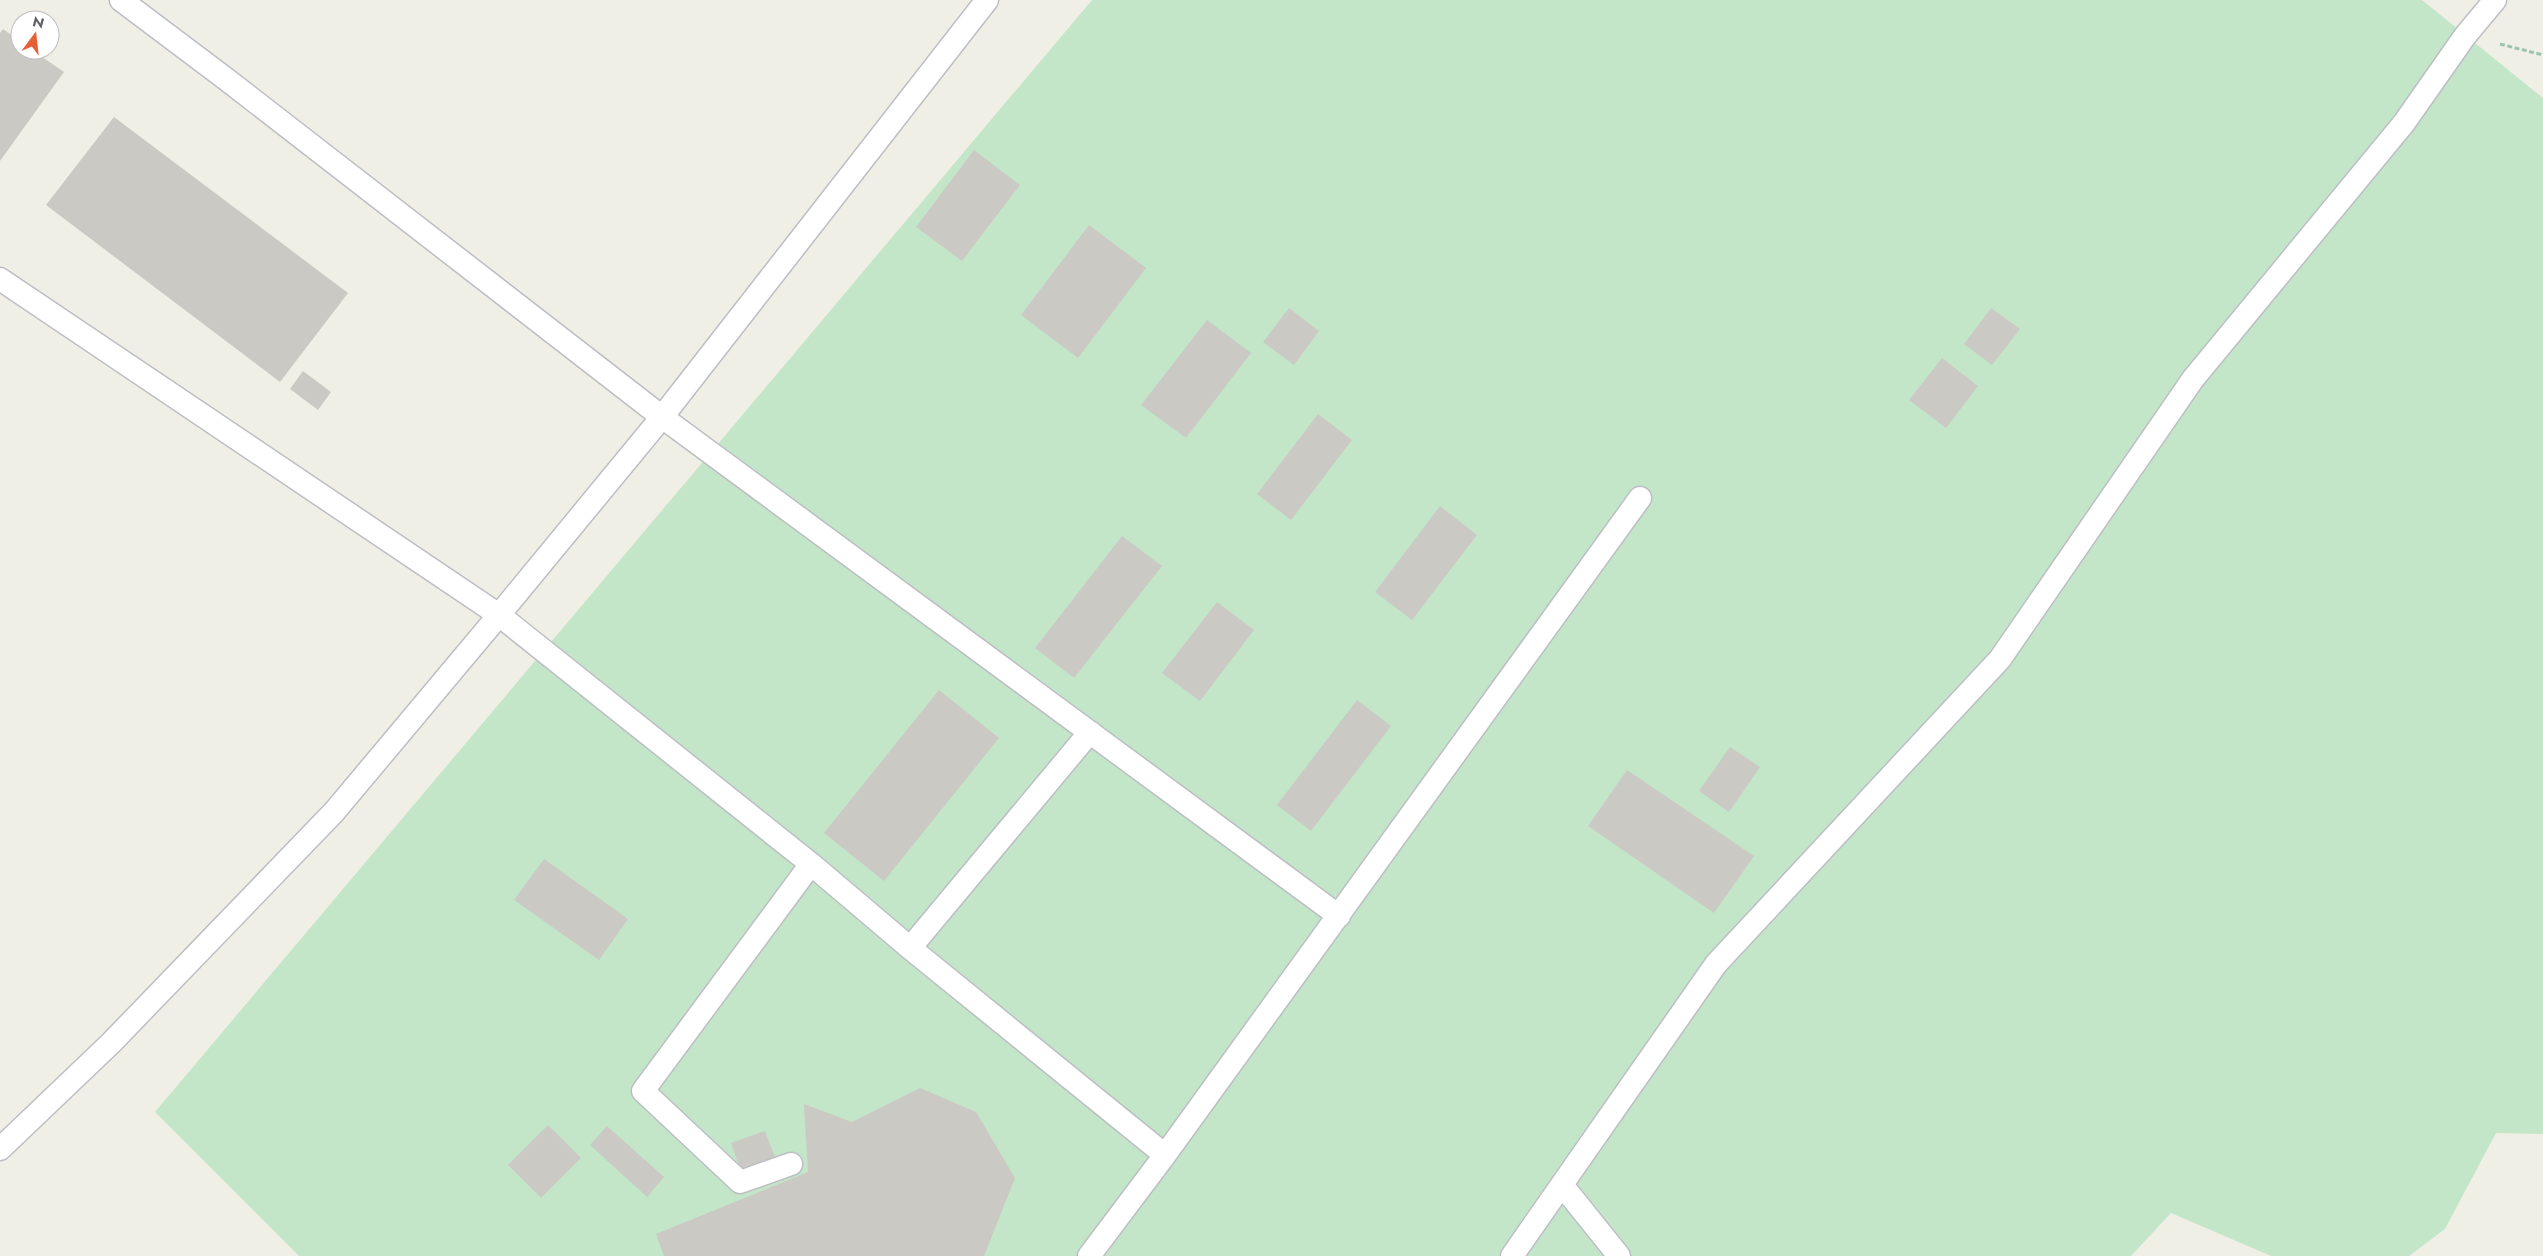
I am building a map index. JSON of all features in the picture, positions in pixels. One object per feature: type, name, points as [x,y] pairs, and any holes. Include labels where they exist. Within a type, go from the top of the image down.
[{"type":"lane","points":[[121,0],[226,78],[662,416],[1338,916]]},
{"type":"lane","points":[[0,1149],[111,1043],[334,812],[662,416],[987,0]]},
{"type":"lane","points":[[1512,1256],[1716,964],[2000,659],[2193,380],[2404,123],[2465,36],[2495,0]]},
{"type":"lane","points":[[0,279],[499,615],[811,864],[910,948],[1165,1155]]},
{"type":"lane","points":[[1089,1256],[1165,1155],[1640,498]]},
{"type":"lane","points":[[910,948],[1090,732]]},
{"type":"lane","points":[[791,1164],[740,1182],[643,1091],[811,864]]},
{"type":"lane","points":[[1562,1185],[1619,1256]]},
{"type":"path","points":[[2465,36],[2543,55]]},
{"type":"green space","points":[[1092,0],[2422,0],[2543,98],[2543,1134],[2496,1133],[2445,1229],[2409,1256],[2271,1256],[2171,1213],[2131,1256],[299,1256],[155,1112]]},
{"type":"building","points":[[3,29],[10,34],[10,60],[47,60],[64,72],[0,161],[0,33]]},
{"type":"building","points":[[114,117],[348,293],[280,382],[46,205]]},
{"type":"building","points":[[974,150],[1020,185],[962,261],[916,227]]},
{"type":"building","points":[[1089,225],[1146,268],[1078,358],[1021,315]]},
{"type":"building","points":[[1289,308],[1319,331],[1294,365],[1263,342]]},
{"type":"building","points":[[1991,308],[2020,329],[1992,365],[1964,344]]},
{"type":"building","points":[[1207,320],[1251,353],[1186,438],[1141,405]]},
{"type":"building","points":[[1942,358],[1978,386],[1946,428],[1909,400]]},
{"type":"building","points":[[303,371],[331,392],[318,410],[290,389]]},
{"type":"building","points":[[1318,414],[1352,440],[1291,520],[1257,494]]},
{"type":"building","points":[[1440,506],[1477,535],[1412,620],[1375,592]]},
{"type":"building","points":[[1122,536],[1162,566],[1074,678],[1035,648]]},
{"type":"building","points":[[1217,602],[1254,630],[1200,701],[1162,673]]},
{"type":"building","points":[[939,690],[999,738],[884,881],[824,833]]},
{"type":"building","points":[[1357,700],[1391,726],[1311,831],[1277,805]]},
{"type":"building","points":[[1730,747],[1760,767],[1729,812],[1699,791]]},
{"type":"building","points":[[1627,770],[1754,856],[1714,913],[1588,826]]},
{"type":"building","points":[[544,859],[628,919],[599,960],[514,900]]},
{"type":"building","points":[[920,1088],[976,1112],[1015,1178],[984,1256],[664,1256],[656,1234],[808,1172],[804,1104],[852,1122]]},
{"type":"building","points":[[548,1125],[581,1158],[541,1198],[508,1165]]},
{"type":"building","points":[[607,1126],[664,1177],[647,1197],[590,1145]]},
{"type":"building","points":[[765,1131],[775,1157],[740,1169],[731,1143]]}]
